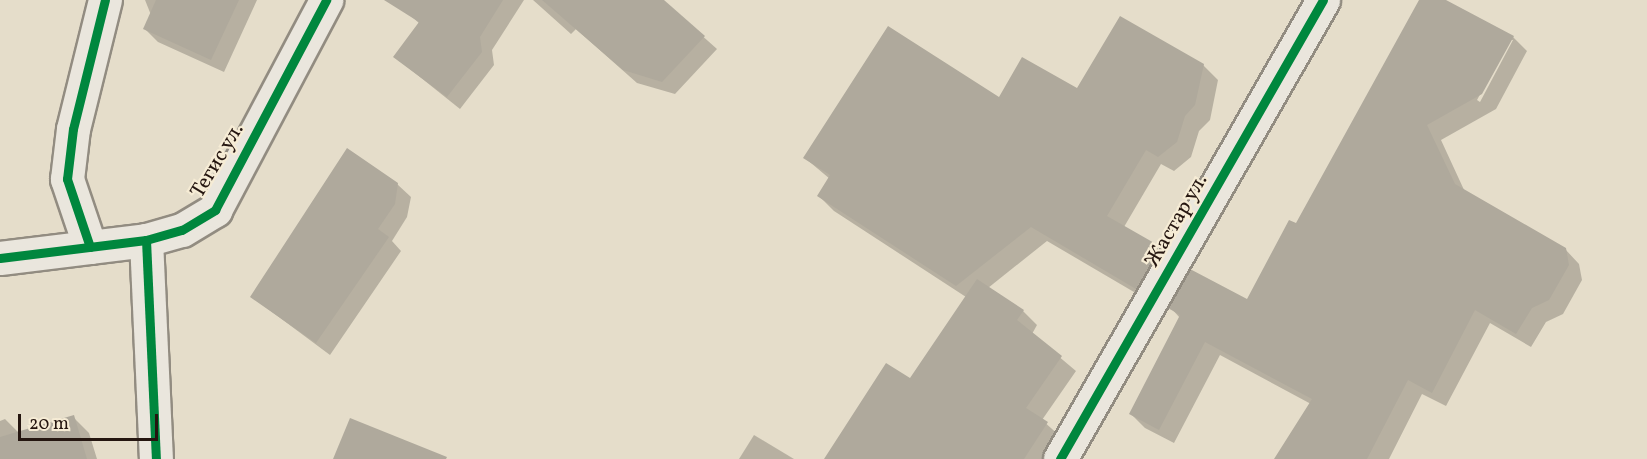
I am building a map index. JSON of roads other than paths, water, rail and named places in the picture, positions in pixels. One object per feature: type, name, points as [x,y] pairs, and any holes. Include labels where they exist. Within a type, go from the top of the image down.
[{"type":"street","points":[[90,247],[68,179],[73,129],[105,0]]},
{"type":"street","name":"Тегис ул.","points":[[0,258],[146,240],[182,230],[215,210],[326,0]]},
{"type":"street","name":"Жастар ул.","points":[[1060,459],[1323,0]]},
{"type":"street","points":[[146,240],[156,459]]}]
